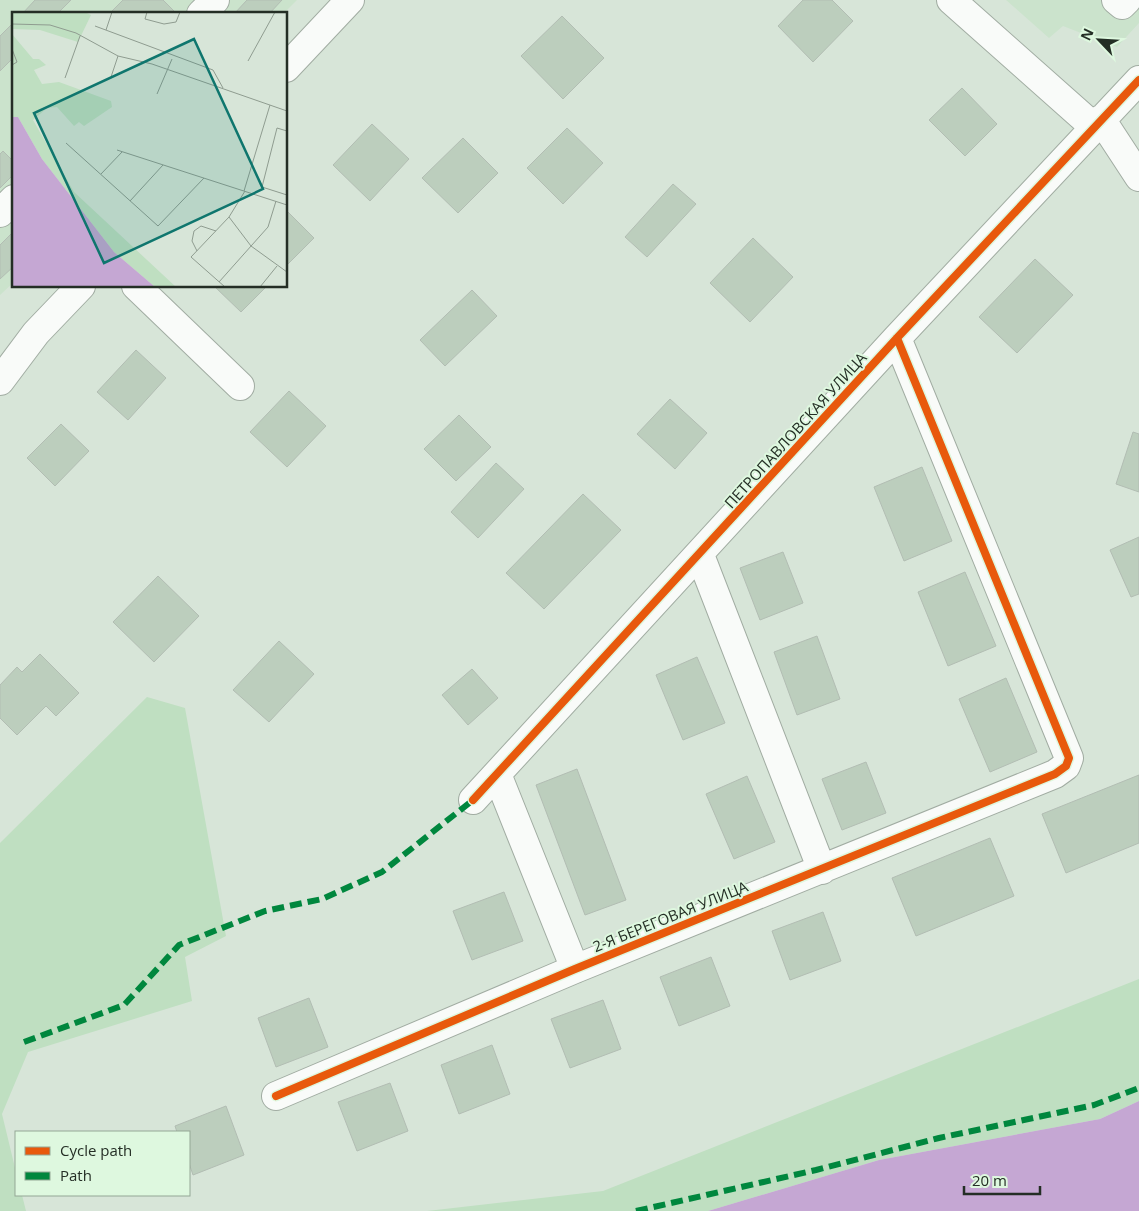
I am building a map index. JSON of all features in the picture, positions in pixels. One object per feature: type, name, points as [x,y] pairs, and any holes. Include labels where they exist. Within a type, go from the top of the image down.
[{"type":"street","points":[[203,12],[215,0]]},
{"type":"street","points":[[288,66],[350,0]]},
{"type":"street","points":[[951,0],[1098,123],[1139,177]]},
{"type":"street","points":[[1116,0],[1122,5],[1127,0]]},
{"type":"street","name":"ПЕТРОПАВЛОВСКАЯ УЛИЦА","points":[[473,800],[898,338],[1139,80]]},
{"type":"street","points":[[0,213],[12,201]]},
{"type":"street","points":[[0,382],[36,333],[79,288]]},
{"type":"street","points":[[138,288],[240,386]]},
{"type":"street","name":"2-Я БЕРЕГОВАЯ УЛИЦА","points":[[276,1096],[575,969],[1055,774],[1066,766],[1069,758],[898,338]]},
{"type":"street","points":[[700,555],[822,870]]},
{"type":"street","points":[[497,774],[575,969]]},
{"type":"shaded area","points":[[0,0],[297,0],[285,12],[12,12],[12,284],[0,295]]},
{"type":"shaded area","points":[[1006,0],[1139,0],[1139,23],[1117,47],[1063,26],[1049,38]]},
{"type":"shaded area","points":[[147,697],[185,708],[226,936],[185,957],[192,1001],[28,1052],[2,1114],[15,1168],[15,1196],[22,1196],[26,1211],[0,1211],[0,843]]},
{"type":"shaded area","points":[[1139,979],[1139,1101],[1100,1119],[879,1160],[708,1211],[427,1211],[603,1191]]},
{"type":"shaded area","points":[[1139,1101],[1139,1211],[708,1211],[879,1160],[1100,1119]]},
{"type":"building","points":[[35,0],[71,0],[59,12],[24,12]]},
{"type":"building","points":[[123,0],[163,0],[175,12],[111,12]]},
{"type":"building","points":[[247,0],[282,0],[271,12],[236,12]]},
{"type":"building","points":[[803,0],[832,0],[853,21],[813,62],[778,26]]},
{"type":"building","points":[[562,16],[604,58],[563,99],[521,56]]},
{"type":"building","points":[[12,24],[12,59],[0,71],[0,36]]},
{"type":"building","points":[[962,88],[997,124],[965,156],[929,120]]},
{"type":"building","points":[[372,124],[409,159],[370,201],[333,165]]},
{"type":"building","points":[[567,128],[603,163],[563,204],[527,168]]},
{"type":"building","points":[[463,138],[498,173],[458,213],[422,178]]},
{"type":"building","points":[[3,151],[12,160],[12,176],[0,188],[0,154]]},
{"type":"building","points":[[673,184],[696,204],[647,257],[625,237]]},
{"type":"building","points":[[288,212],[314,238],[288,264]]},
{"type":"building","points":[[12,233],[12,268],[0,279],[0,245]]},
{"type":"building","points":[[753,238],[793,277],[750,322],[710,283]]},
{"type":"building","points":[[1035,259],[1073,295],[1017,353],[979,317]]},
{"type":"building","points":[[216,288],[265,288],[241,312]]},
{"type":"building","points":[[472,290],[497,316],[445,366],[420,340]]},
{"type":"building","points":[[136,350],[166,378],[128,420],[97,392]]},
{"type":"building","points":[[289,391],[326,426],[287,467],[250,432]]},
{"type":"building","points":[[670,399],[707,433],[675,469],[637,434]]},
{"type":"building","points":[[459,415],[491,447],[456,481],[424,449]]},
{"type":"building","points":[[61,424],[89,451],[55,486],[27,458]]},
{"type":"building","points":[[1133,432],[1139,434],[1139,492],[1116,484]]},
{"type":"building","points":[[496,463],[524,489],[478,538],[451,512]]},
{"type":"building","points":[[922,467],[952,541],[904,561],[874,487]]},
{"type":"building","points":[[583,494],[621,530],[544,609],[506,573]]},
{"type":"building","points":[[1139,537],[1139,594],[1131,597],[1110,550]]},
{"type":"building","points":[[783,552],[803,603],[760,620],[740,568]]},
{"type":"building","points":[[965,572],[996,646],[948,666],[918,592]]},
{"type":"building","points":[[158,576],[199,616],[154,662],[113,622]]},
{"type":"building","points":[[817,636],[840,699],[797,715],[774,652]]},
{"type":"building","points":[[279,641],[314,674],[269,722],[233,690]]},
{"type":"building","points":[[40,654],[79,693],[56,716],[46,706],[17,735],[0,718],[0,685],[17,667],[22,672]]},
{"type":"building","points":[[697,657],[725,723],[683,740],[656,675]]},
{"type":"building","points":[[472,669],[498,698],[468,725],[442,695]]},
{"type":"building","points":[[1006,678],[1037,752],[990,772],[959,699]]},
{"type":"building","points":[[866,762],[886,813],[842,830],[822,779]]},
{"type":"building","points":[[577,769],[626,900],[585,915],[536,785]]},
{"type":"building","points":[[1139,775],[1139,843],[1066,873],[1042,814]]},
{"type":"building","points":[[747,776],[775,842],[734,859],[706,794]]},
{"type":"building","points":[[990,838],[1014,896],[916,936],[892,878]]},
{"type":"building","points":[[504,892],[523,941],[472,960],[453,911]]},
{"type":"building","points":[[823,912],[841,961],[790,980],[772,931]]},
{"type":"building","points":[[711,957],[730,1006],[679,1026],[660,977]]},
{"type":"building","points":[[309,998],[328,1047],[276,1067],[258,1018]]},
{"type":"building","points":[[603,1000],[621,1049],[570,1068],[551,1019]]},
{"type":"building","points":[[492,1045],[510,1094],[459,1114],[441,1065]]},
{"type":"building","points":[[390,1083],[408,1131],[357,1151],[338,1102]]},
{"type":"building","points":[[226,1106],[244,1155],[193,1175],[190,1166],[190,1131],[177,1131],[175,1126]]},
{"type":"marked path","points":[[24,1042],[124,1005],[179,945],[265,911],[322,899],[382,872],[473,800]]},
{"type":"marked path","points":[[636,1211],[816,1170],[939,1138],[1094,1105],[1139,1088]]},
{"type":"cycle path","points":[[473,800],[897,338],[1139,80]]},
{"type":"cycle path","points":[[276,1096],[575,969],[1055,774],[1066,766],[1069,758],[897,338]]}]
